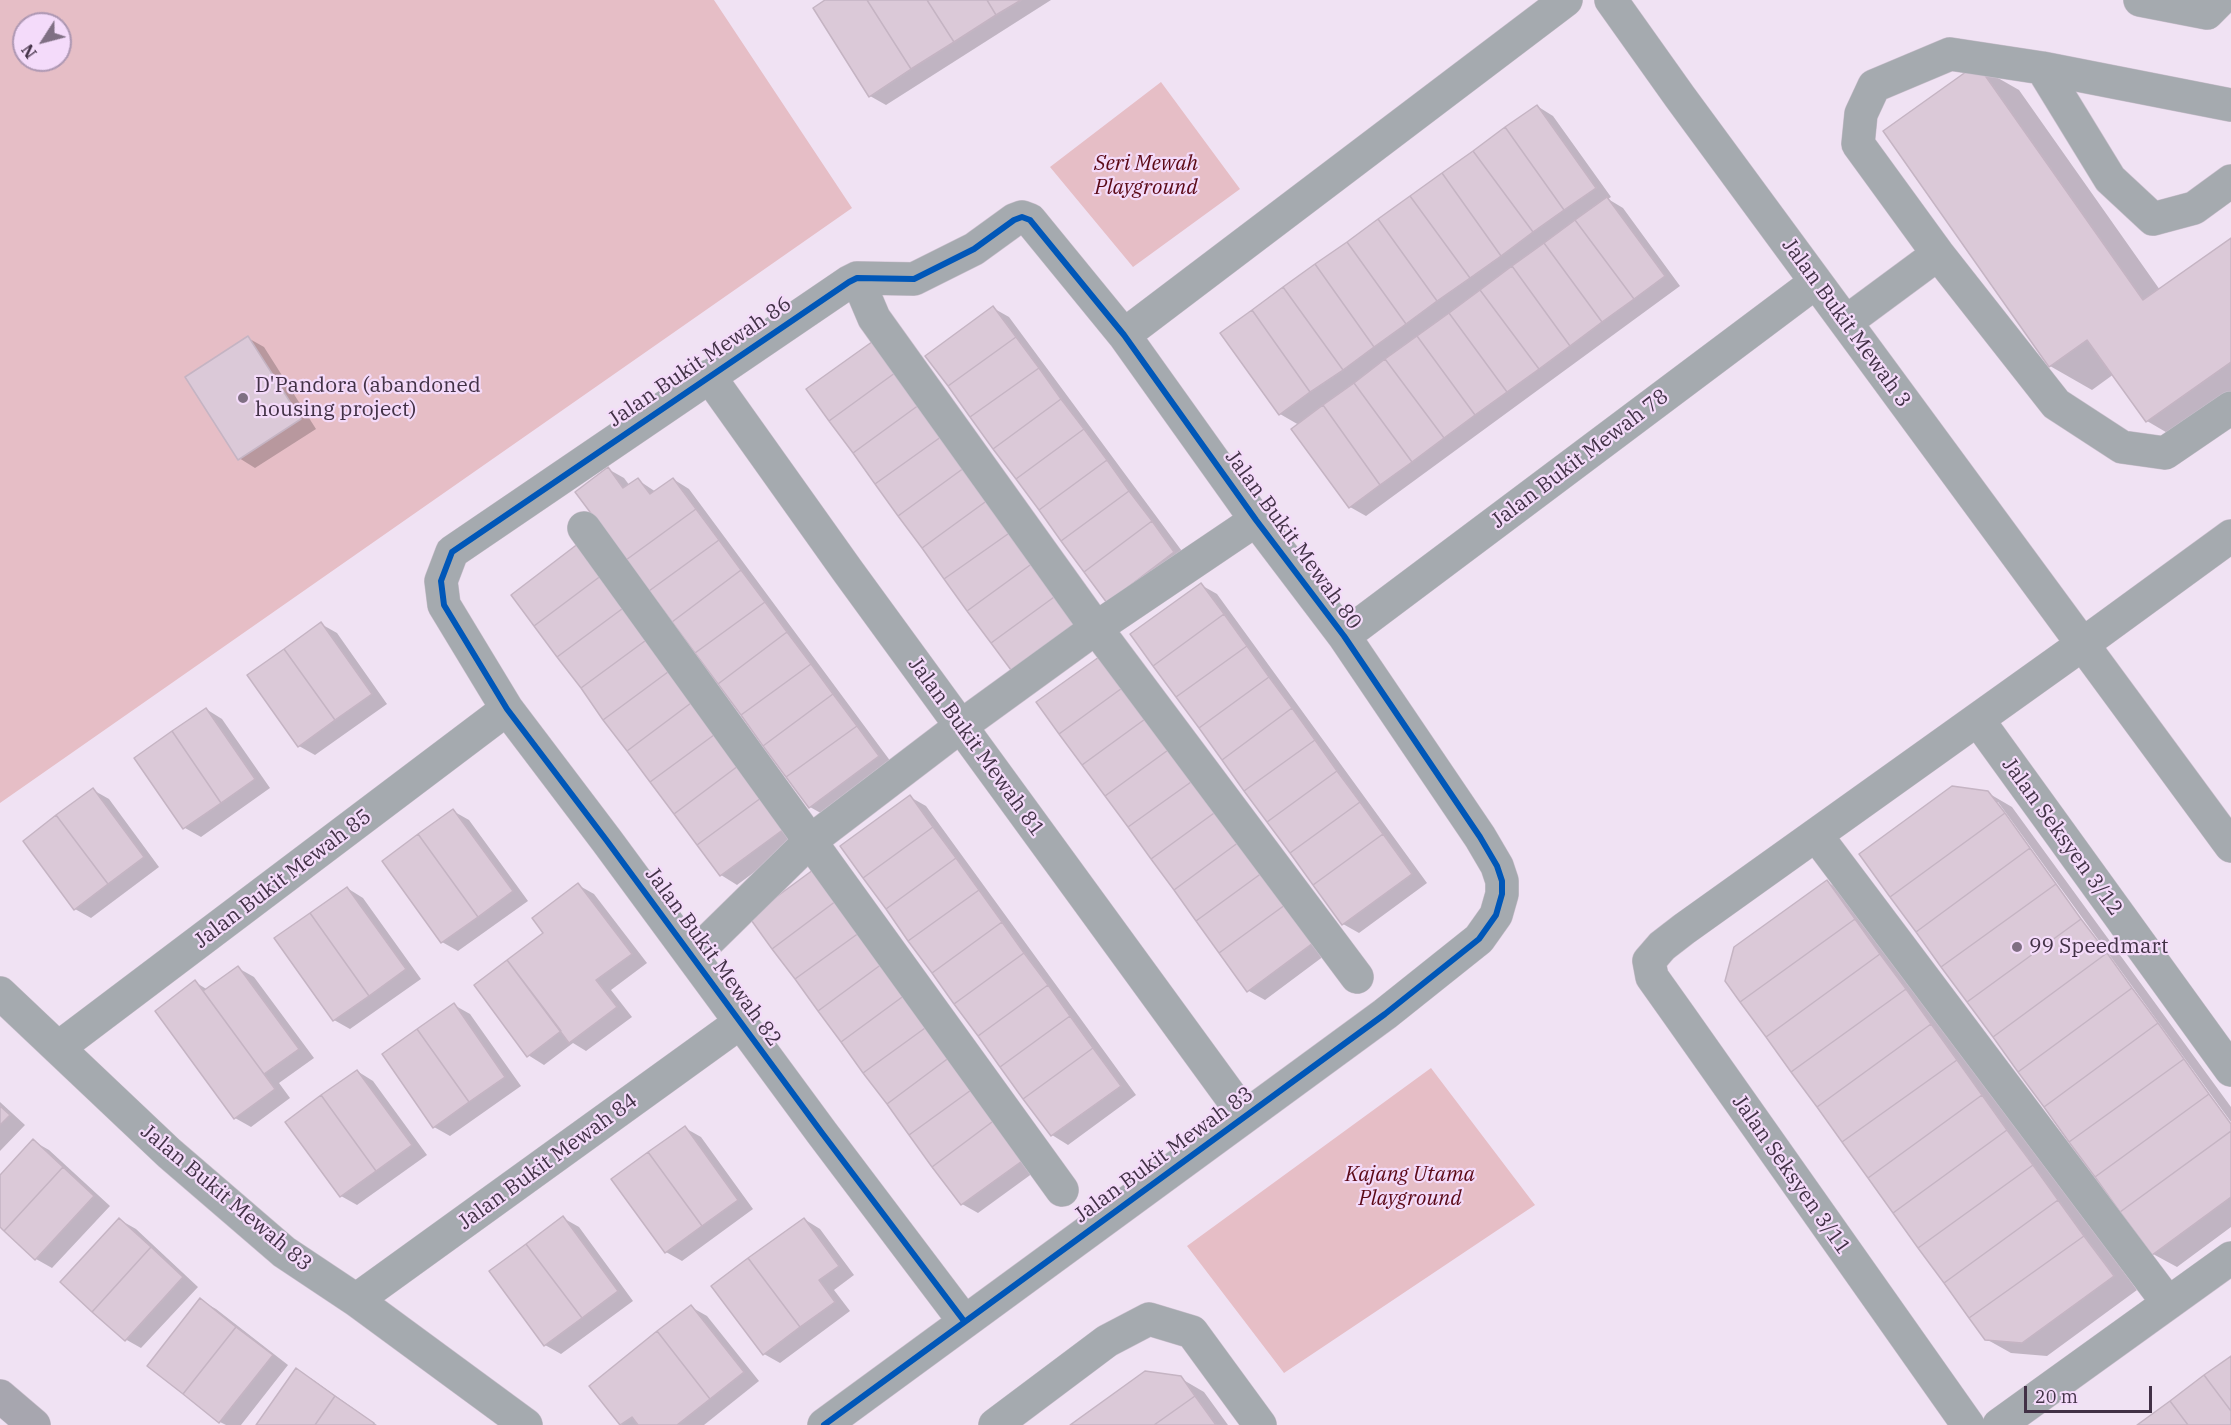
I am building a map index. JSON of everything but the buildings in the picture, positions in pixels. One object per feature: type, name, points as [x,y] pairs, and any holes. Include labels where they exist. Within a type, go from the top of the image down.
[{"type":"highway","points":[[0,1396],[34,1425]]},
{"type":"street","points":[[1124,335],[1566,0]]},
{"type":"street","name":"Jalan Bukit Mewah 3","points":[[1611,0],[2231,846]]},
{"type":"street","points":[[2140,0],[2207,13],[2220,0]]},
{"type":"street","points":[[2231,105],[2042,68],[1950,54],[1874,86],[1862,114],[1858,144],[1938,254],[2056,404],[2122,447],[2165,453],[2231,408]]},
{"type":"street","points":[[2042,68],[2110,179],[2153,219],[2194,208],[2231,181]]},
{"type":"street","name":"Jalan Bukit Mewah 80","points":[[857,278],[914,279],[974,249],[1018,218],[1030,220],[1124,335],[1256,520],[1344,636],[1480,837],[1497,866],[1502,880],[1502,894]]},
{"type":"street","points":[[1846,322],[1938,254]]},
{"type":"street","points":[[857,278],[874,318],[1096,628],[1357,976]]},
{"type":"street","name":"Jalan Bukit Mewah 86","points":[[444,605],[441,581],[452,552],[857,278]]},
{"type":"street","name":"Jalan Bukit Mewah 78","points":[[1344,636],[1816,282]]},
{"type":"street","name":"Jalan Bukit Mewah 81","points":[[709,376],[1245,1116]]},
{"type":"street","points":[[709,940],[809,842],[961,726],[1096,628],[1256,520]]},
{"type":"street","points":[[584,528],[1062,1190]]},
{"type":"street","name":"Jalan Seksyen 3/11","points":[[1968,1425],[1652,977],[1649,961],[1653,954],[1684,929],[1978,720],[2231,536]]},
{"type":"street","name":"Jalan Bukit Mewah 82","points":[[444,605],[507,709],[964,1321]]},
{"type":"street","name":"Jalan Bukit Mewah 85","points":[[58,1048],[507,709]]},
{"type":"street","name":"Jalan Seksyen 3/12","points":[[1978,720],[2231,1070]]},
{"type":"street","points":[[1816,835],[2168,1303]]},
{"type":"street","name":"Jalan Bukit Mewah 83","points":[[824,1425],[1385,1014],[1479,939],[1496,915],[1502,894]]},
{"type":"street","name":"Jalan Bukit Mewah 83","points":[[0,993],[169,1153],[284,1252],[356,1300],[526,1425]]},
{"type":"street","name":"Jalan Bukit Mewah 84","points":[[356,1300],[741,1022]]},
{"type":"street","points":[[1999,1425],[2231,1258]]},
{"type":"street","points":[[1004,1423],[1107,1341],[1149,1318],[1192,1332],[1260,1425]]},
{"type":"green space","points":[[0,0],[714,0],[852,208],[0,803]]},
{"type":"green space","name":"Seri Mewah Playground","points":[[1161,82],[1240,189],[1133,267],[1050,167]]},
{"type":"green space","name":"Kajang Utama Playground","points":[[1431,1068],[1535,1205],[1284,1373],[1187,1246]]},
{"type":"cycle path","points":[[824,1425],[1385,1014],[1479,939],[1496,915],[1502,894],[1502,881],[1497,866],[1480,837],[1344,636],[1256,520],[1124,335],[1030,220],[1022,217],[1014,220],[974,249],[914,279],[857,278],[849,282],[452,552],[441,581],[444,605],[507,709],[964,1321]]},
{"type":"place","name":"D'Pandora (abandoned housing project)","points":[[243,398]]},
{"type":"place","name":"99 Speedmart","points":[[2017,947]]}]
